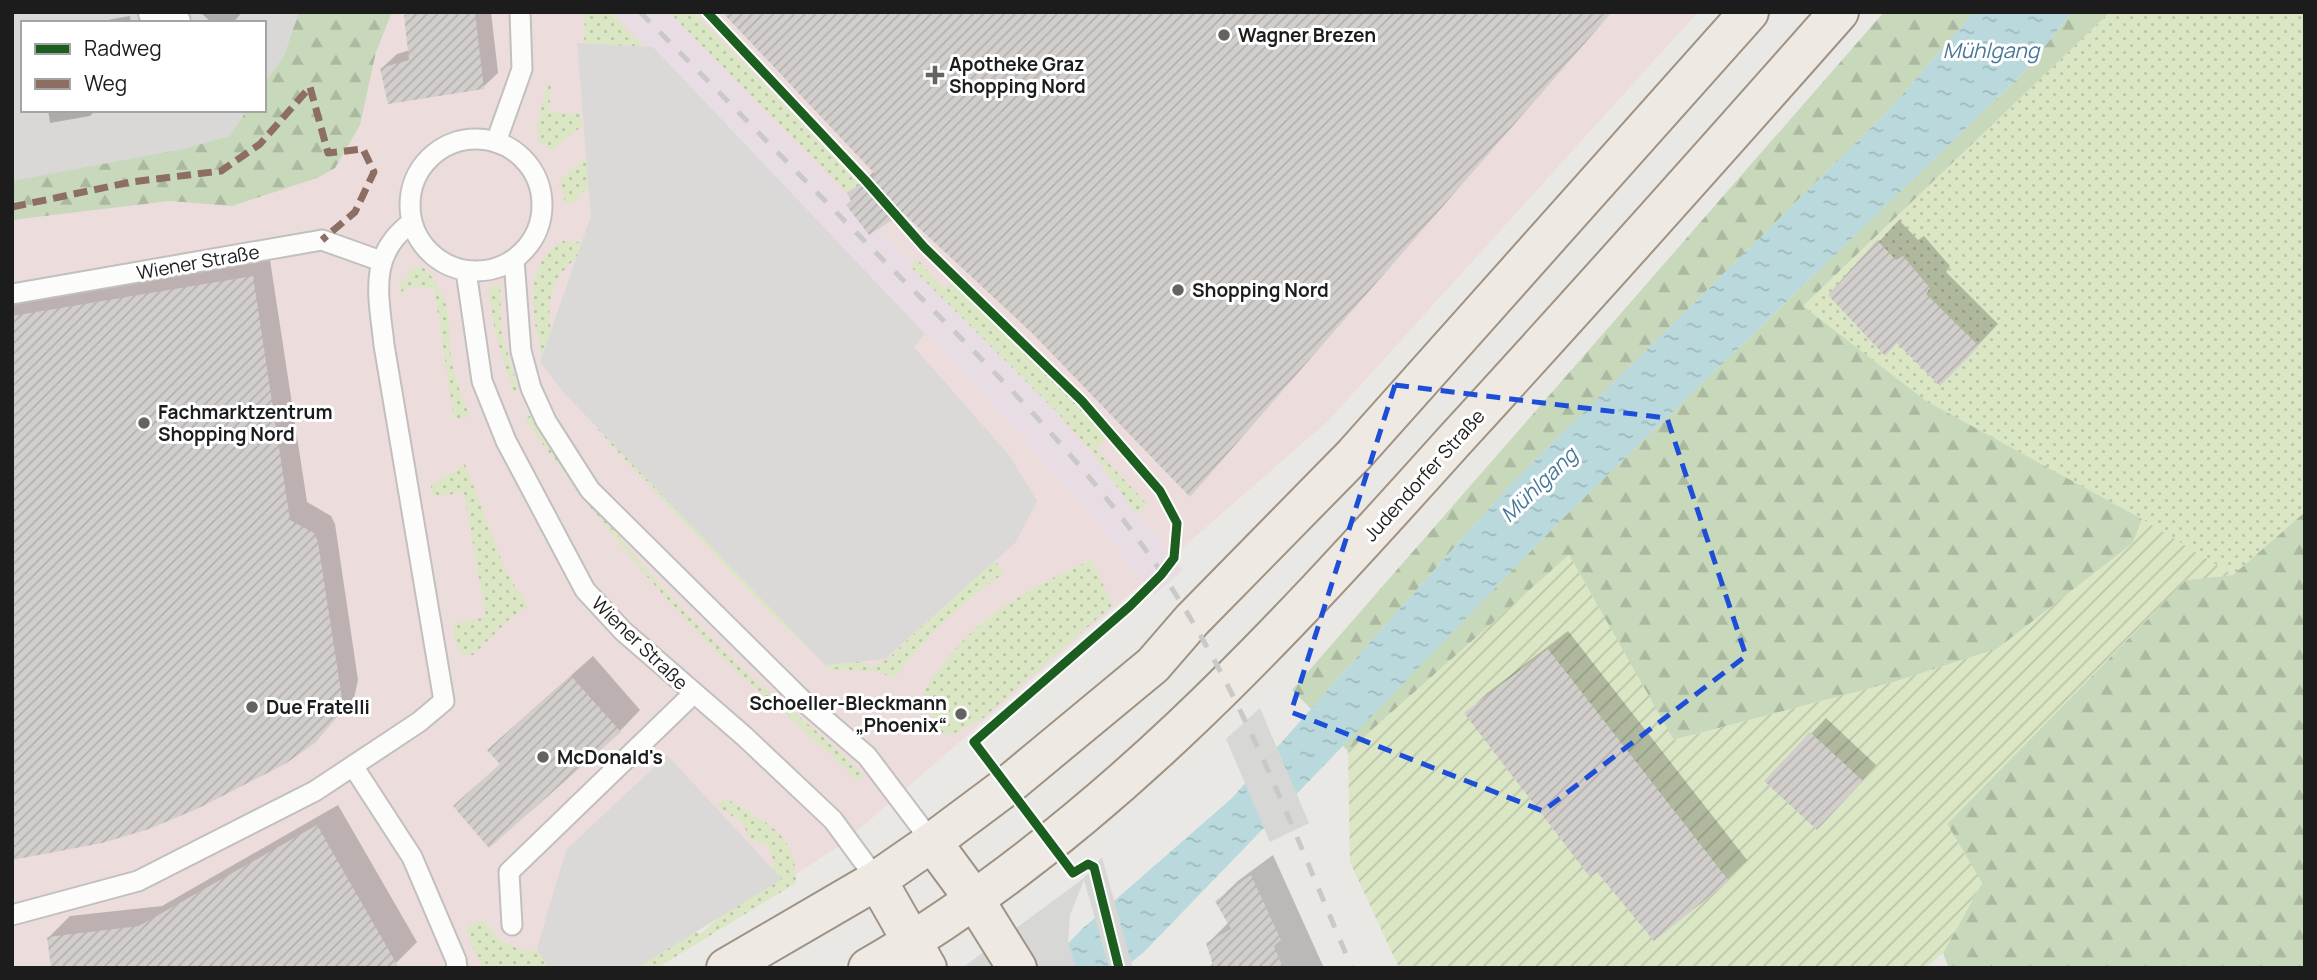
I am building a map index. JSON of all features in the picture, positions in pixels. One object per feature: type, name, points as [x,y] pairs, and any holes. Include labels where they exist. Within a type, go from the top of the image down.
[{"type":"main road","points":[[726,968],[877,880],[932,842],[1007,786],[1153,665],[1192,620],[1354,456],[1749,12]]},
{"type":"main road","name":"Judendorfer Straße","points":[[974,899],[1050,843],[1228,686],[1359,547],[1839,12]]},
{"type":"main road","points":[[932,842],[974,899],[1008,954]]},
{"type":"main road","points":[[877,880],[920,955]]},
{"type":"main road","points":[[868,968],[920,955],[974,899]]},
{"type":"lane","points":[[496,142],[522,69],[520,12]]},
{"type":"lane","points":[[466,139],[496,142],[524,158],[537,175],[542,196],[542,216],[536,237],[514,260],[502,267],[480,272],[466,271],[437,260],[421,244],[411,223],[410,200],[415,178],[428,159],[446,146],[466,139]]},
{"type":"lane","points":[[12,915],[138,881],[315,791],[419,722],[444,701],[384,345],[378,286],[381,261],[396,234],[411,223]]},
{"type":"lane","name":"Wiener Straße","points":[[12,294],[322,240],[381,261]]},
{"type":"lane","points":[[514,260],[521,351],[531,388],[546,421],[590,490],[802,700],[867,756],[932,842]]},
{"type":"lane","name":"Wiener Straße","points":[[466,271],[482,381],[506,441],[585,590],[623,631],[744,736],[833,820],[877,880]]},
{"type":"lane","points":[[512,925],[509,872],[693,694]]},
{"type":"lane","points":[[353,766],[412,857],[457,968]]},
{"type":"highlighted area","points":[[1395,385],[1667,418],[1746,656],[1543,811],[1291,712]]},
{"type":"shaded area","points":[[12,12],[376,12],[228,190],[12,220]]},
{"type":"shaded area","name":"Shopping Nord","points":[[376,12],[1698,12],[1328,421],[841,845],[788,879],[629,968],[12,968],[12,220],[170,201]]},
{"type":"shaded area","points":[[614,12],[668,12],[1064,422],[1183,570],[1154,595],[1076,497],[926,332]]},
{"type":"shaded area","points":[[577,43],[653,47],[925,334],[914,347],[1009,455],[1037,501],[1016,542],[885,659],[825,665],[564,393],[540,362],[591,216]]},
{"type":"shaded area","points":[[667,755],[782,879],[637,968],[549,968],[537,949],[566,850]]},
{"type":"green space","points":[[299,12],[392,12],[376,52],[360,125],[335,168],[317,178],[232,206],[170,201],[12,220],[12,181],[183,149],[230,136],[246,112],[266,112],[266,81],[284,56]]},
{"type":"green space","points":[[585,12],[610,12],[647,50],[584,47]]},
{"type":"green space","points":[[669,12],[694,12],[860,184],[847,193]]},
{"type":"green space","points":[[1884,12],[1974,12],[1890,109],[1507,488],[1311,709],[1292,690]]},
{"type":"green space","points":[[2072,12],[2110,12],[1803,306],[1926,401],[2142,519],[2133,543],[1997,649],[1894,682],[1673,740],[1569,555],[1348,751],[1342,745],[1562,519],[2025,71]]},
{"type":"green space","points":[[2110,12],[2305,12],[2305,512],[2233,575],[2142,519],[1925,401],[1803,306]]},
{"type":"green space","points":[[547,84],[551,85],[549,112],[581,114],[582,126],[552,150],[538,141],[537,126]]},
{"type":"green space","points":[[619,130],[600,176],[571,204],[565,203],[560,180]]},
{"type":"green space","points":[[563,241],[580,242],[586,250],[565,269],[553,290],[549,313],[557,361],[545,368],[534,316],[534,281],[539,266],[549,252]]},
{"type":"green space","points":[[918,260],[944,289],[961,276],[1109,435],[1096,450],[1147,504],[1136,513],[1093,453],[1055,410],[910,266]]},
{"type":"green space","points":[[422,266],[442,294],[446,306],[455,376],[470,417],[454,419],[434,288],[409,287],[401,292],[399,285],[412,270]]},
{"type":"green space","points":[[500,285],[501,330],[518,389],[513,393],[495,332],[488,287]]},
{"type":"green space","points":[[563,389],[871,667],[888,659],[988,562],[975,535],[1004,573],[945,621],[895,678],[873,671],[830,669],[762,605],[623,458]]},
{"type":"green space","points":[[531,415],[597,509],[672,598],[743,669],[831,744],[864,777],[857,782],[824,748],[736,670],[667,599],[617,541],[547,450],[525,419]]},
{"type":"green space","points":[[465,464],[506,572],[528,606],[510,619],[473,655],[463,655],[456,646],[453,624],[486,617],[464,493],[432,496],[431,486]]},
{"type":"green space","points":[[2305,512],[2305,968],[1949,968],[1943,953],[1982,883],[1947,824],[2186,580],[2233,575]]},
{"type":"green space","points":[[2142,519],[2233,575],[2186,580],[1947,824],[1982,883],[1943,953],[1926,968],[1399,968],[1350,862],[1348,751],[1569,555],[1674,740],[1894,682],[1997,649],[2133,543]]},
{"type":"green space","points":[[1091,560],[1113,605],[983,718],[951,735],[937,731],[932,719],[934,703],[923,695],[958,646],[974,630],[1010,603]]},
{"type":"green space","points":[[725,798],[764,822],[784,840],[795,865],[796,883],[657,968],[638,968],[665,949],[646,879],[699,935],[770,873],[774,861],[767,845],[750,839],[742,822],[716,806]]},
{"type":"green space","points":[[485,921],[499,938],[515,947],[555,951],[558,954],[546,968],[482,968],[466,931],[471,923]]},
{"type":"water","name":"Mühlgang","points":[[1974,12],[2072,12],[2025,71],[1562,519],[1144,952],[1124,968],[1044,968],[1082,929],[1232,798],[1507,488],[1890,109]]},
{"type":"pier","points":[[1260,708],[1309,823],[1270,842],[1226,739]]},
{"type":"pier","points":[[1102,857],[1133,968],[1109,968],[1084,880],[1070,915],[1068,943],[1076,968],[962,968],[1084,878]]},
{"type":"building","points":[[421,12],[475,12],[484,89],[388,104],[380,68],[409,60],[404,15]]},
{"type":"building","name":"Shopping Nord","points":[[722,12],[1612,12],[1190,497],[1033,334],[903,213],[869,235],[846,205],[851,201],[847,193],[875,174]]},
{"type":"building","points":[[1877,240],[1896,260],[1903,256],[1930,288],[1926,294],[1979,346],[1940,386],[1897,343],[1885,356],[1828,295]]},
{"type":"building","name":"Fachmarktzentrum Shopping Nord","points":[[253,276],[290,520],[314,533],[318,542],[342,698],[337,717],[315,743],[285,764],[199,808],[149,829],[102,843],[12,860],[12,316]]},
{"type":"building","points":[[1548,649],[1729,881],[1654,941],[1597,872],[1590,877],[1464,713]]},
{"type":"building","name":"McDonald's","points":[[571,676],[621,732],[489,848],[453,806],[500,764],[487,750]]},
{"type":"building","points":[[1810,732],[1863,781],[1817,830],[1764,781]]},
{"type":"building","points":[[317,825],[399,968],[51,968],[47,937],[139,926]]},
{"type":"building","points":[[1251,875],[1281,940],[1274,946],[1283,968],[1214,968],[1206,943],[1231,929],[1215,901]]},
{"type":"railway","points":[[640,12],[1021,400],[1130,528],[1192,621],[1237,705],[1278,792],[1352,968]]},
{"type":"marked path","points":[[12,207],[131,182],[221,171],[260,144],[310,87],[328,153],[363,149],[374,172],[355,212],[322,240]]},
{"type":"cycle path","points":[[707,12],[865,180],[924,247],[1082,401],[1160,491],[1177,523],[1174,558],[1161,575],[1130,606],[974,742],[1073,873],[1088,864],[1094,867],[1119,968]]},
{"type":"place","name":"Wagner Brezen","points":[[1224,35]]},
{"type":"place","name":"Apotheke Graz Shopping Nord","points":[[935,75]]},
{"type":"place","name":"Shopping Nord","points":[[1178,290]]},
{"type":"place","name":"Fachmarktzentrum Shopping Nord","points":[[144,423]]},
{"type":"place","name":"Due Fratelli","points":[[252,707]]},
{"type":"place","name":"Schoeller-Bleckmann „Phoenix“","points":[[961,714]]},
{"type":"place","name":"McDonald's","points":[[543,757]]}]
